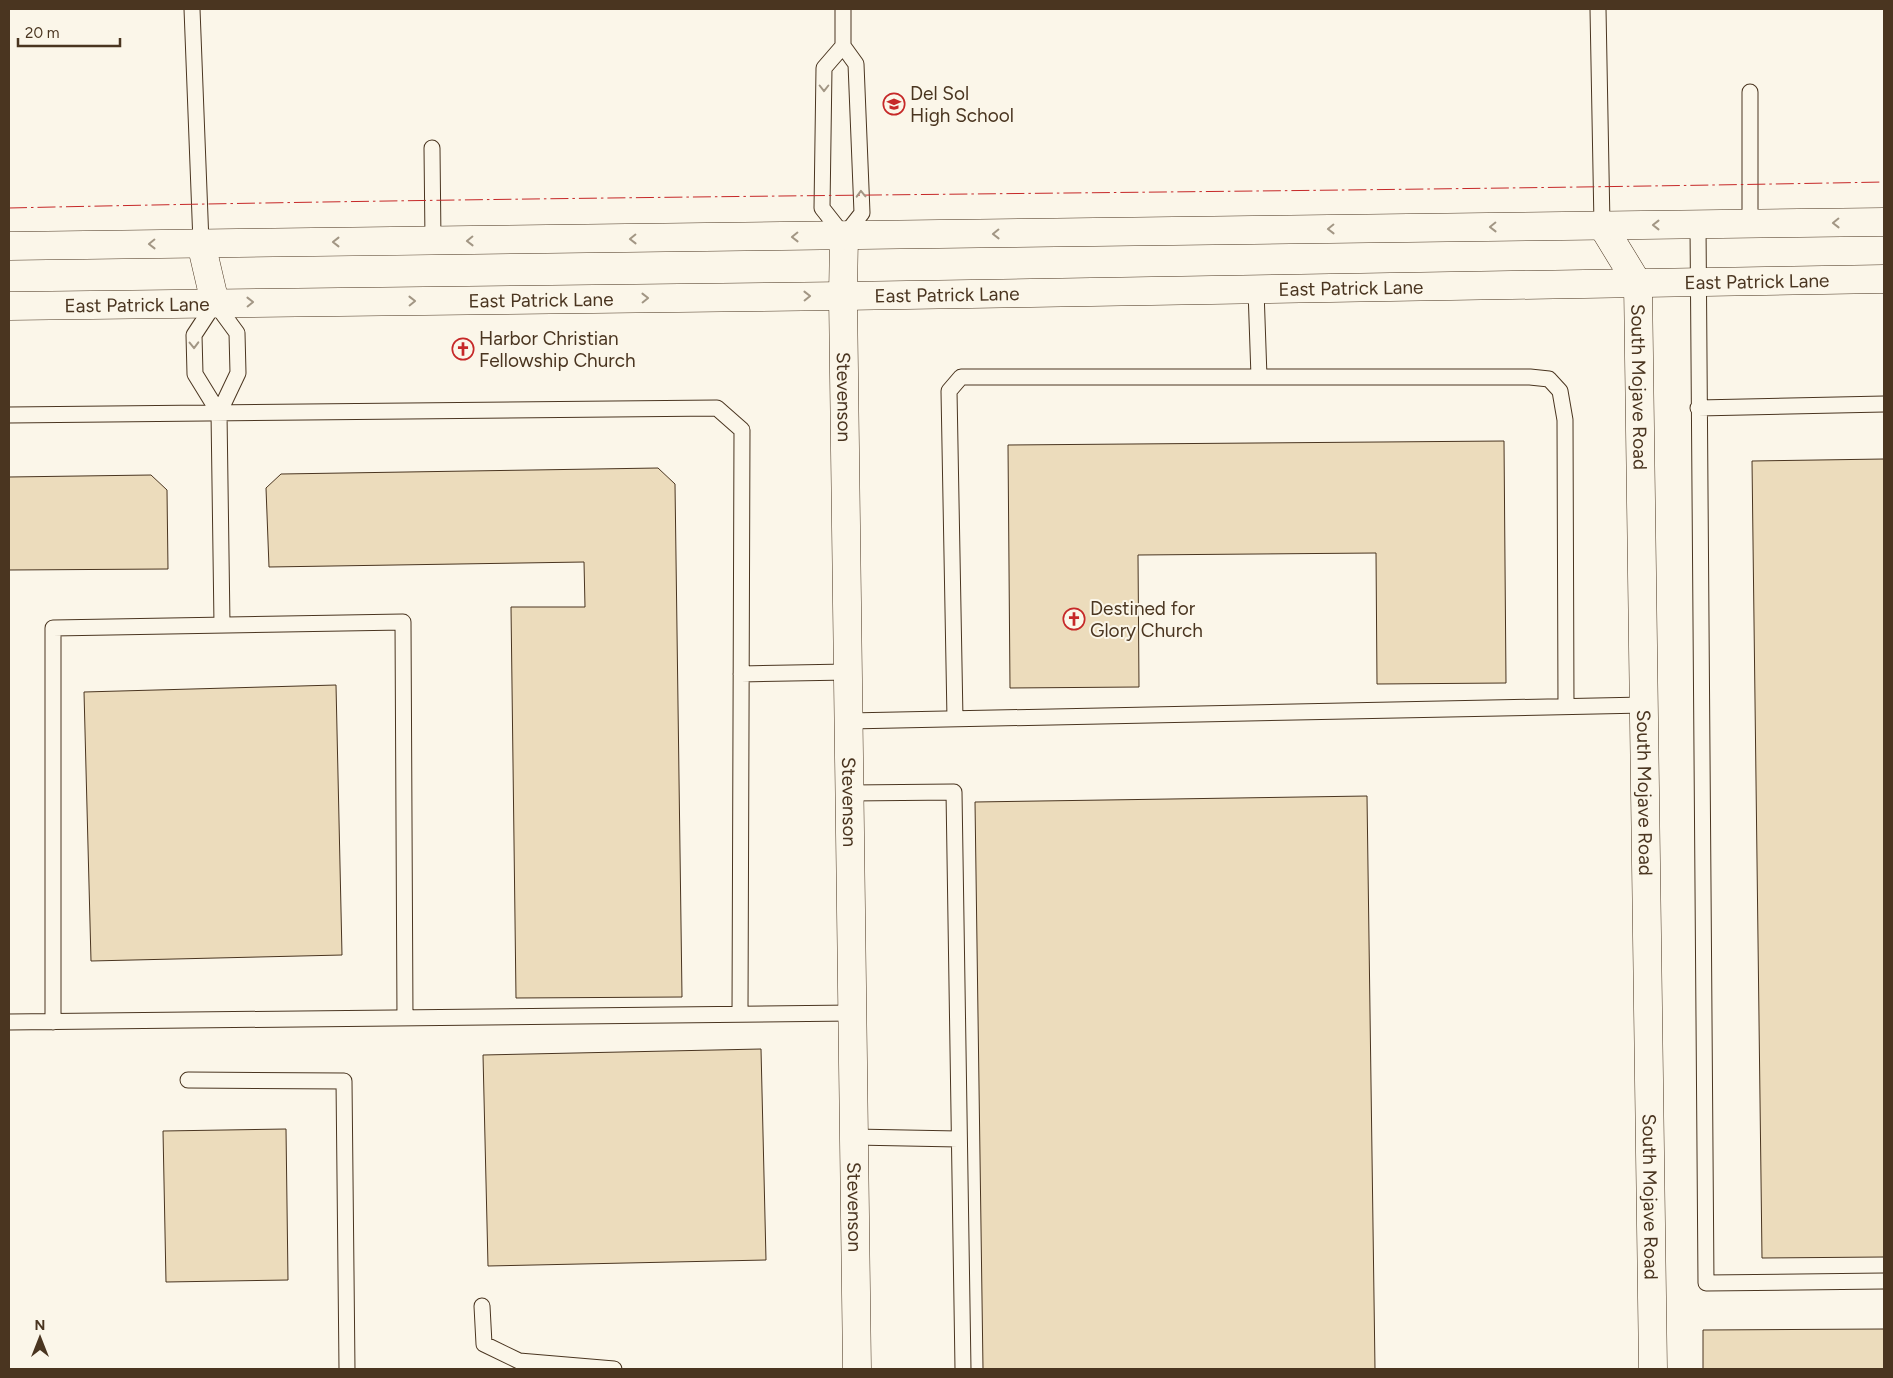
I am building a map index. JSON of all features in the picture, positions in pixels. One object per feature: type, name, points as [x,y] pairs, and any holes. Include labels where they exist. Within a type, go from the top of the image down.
[{"type":"main road","points":[[9,246],[1884,222]]},
{"type":"main road","name":"South Mojave Road","points":[[1602,225],[1638,284],[1654,1369]]},
{"type":"main road","name":"Stevenson","points":[[844,236],[843,296],[857,1369]]},
{"type":"main road","points":[[201,243],[215,303]]},
{"type":"main road","name":"East Patrick Lane","points":[[9,306],[843,296],[1884,279]]},
{"type":"lane","points":[[192,9],[201,243]]},
{"type":"lane","points":[[843,9],[843,46],[856,64],[862,213],[844,236],[822,208],[824,68],[843,46]]},
{"type":"lane","points":[[1598,9],[1602,225]]},
{"type":"lane","points":[[1750,92],[1750,224]]},
{"type":"lane","points":[[432,148],[433,241]]},
{"type":"lane","points":[[1698,225],[1706,1284],[1884,1281]]},
{"type":"lane","points":[[1256,290],[1259,377]]},
{"type":"lane","points":[[219,413],[195,374],[194,335],[215,303],[237,333],[238,373],[219,413],[222,624]]},
{"type":"lane","points":[[955,719],[949,390],[961,377],[1530,377],[1549,379],[1560,391],[1565,420],[1566,706]]},
{"type":"lane","points":[[1698,408],[1884,404]]},
{"type":"lane","points":[[9,415],[717,408],[742,430],[740,1014]]},
{"type":"lane","points":[[53,1022],[53,628],[222,624],[404,622],[405,1018]]},
{"type":"lane","points":[[741,674],[848,672]]},
{"type":"lane","points":[[849,721],[1644,705]]},
{"type":"lane","points":[[850,793],[954,792],[963,1369]]},
{"type":"lane","points":[[9,1022],[852,1012]]},
{"type":"lane","points":[[188,1080],[344,1081],[347,1369]]},
{"type":"lane","points":[[854,1137],[958,1140]]},
{"type":"lane","points":[[482,1306],[484,1344],[519,1361],[614,1369]]},
{"type":"building","name":"Destined for Glory Church","points":[[1504,441],[1506,683],[1377,684],[1376,553],[1138,555],[1139,687],[1010,688],[1008,445]]},
{"type":"building","points":[[1884,459],[1884,1257],[1762,1258],[1752,461]]},
{"type":"building","points":[[658,468],[675,484],[682,997],[516,998],[511,607],[585,607],[584,562],[269,567],[266,488],[281,474]]},
{"type":"building","points":[[151,475],[167,490],[168,569],[9,570],[9,477]]},
{"type":"building","points":[[336,685],[342,955],[91,961],[84,692]]},
{"type":"building","points":[[1367,796],[1375,1369],[983,1369],[975,802]]},
{"type":"building","points":[[761,1049],[766,1260],[488,1266],[483,1055]]},
{"type":"building","points":[[286,1129],[288,1280],[166,1282],[163,1131]]},
{"type":"building","points":[[1884,1329],[1884,1369],[1703,1369],[1703,1330]]},
{"type":"power","points":[[9,208],[243,203],[1884,182]]},
{"type":"place","name":"Del Sol High School","points":[[894,104]]},
{"type":"place","name":"Harbor Christian Fellowship Church","points":[[463,349]]},
{"type":"place","name":"Destined for Glory Church","points":[[1074,619]]}]
